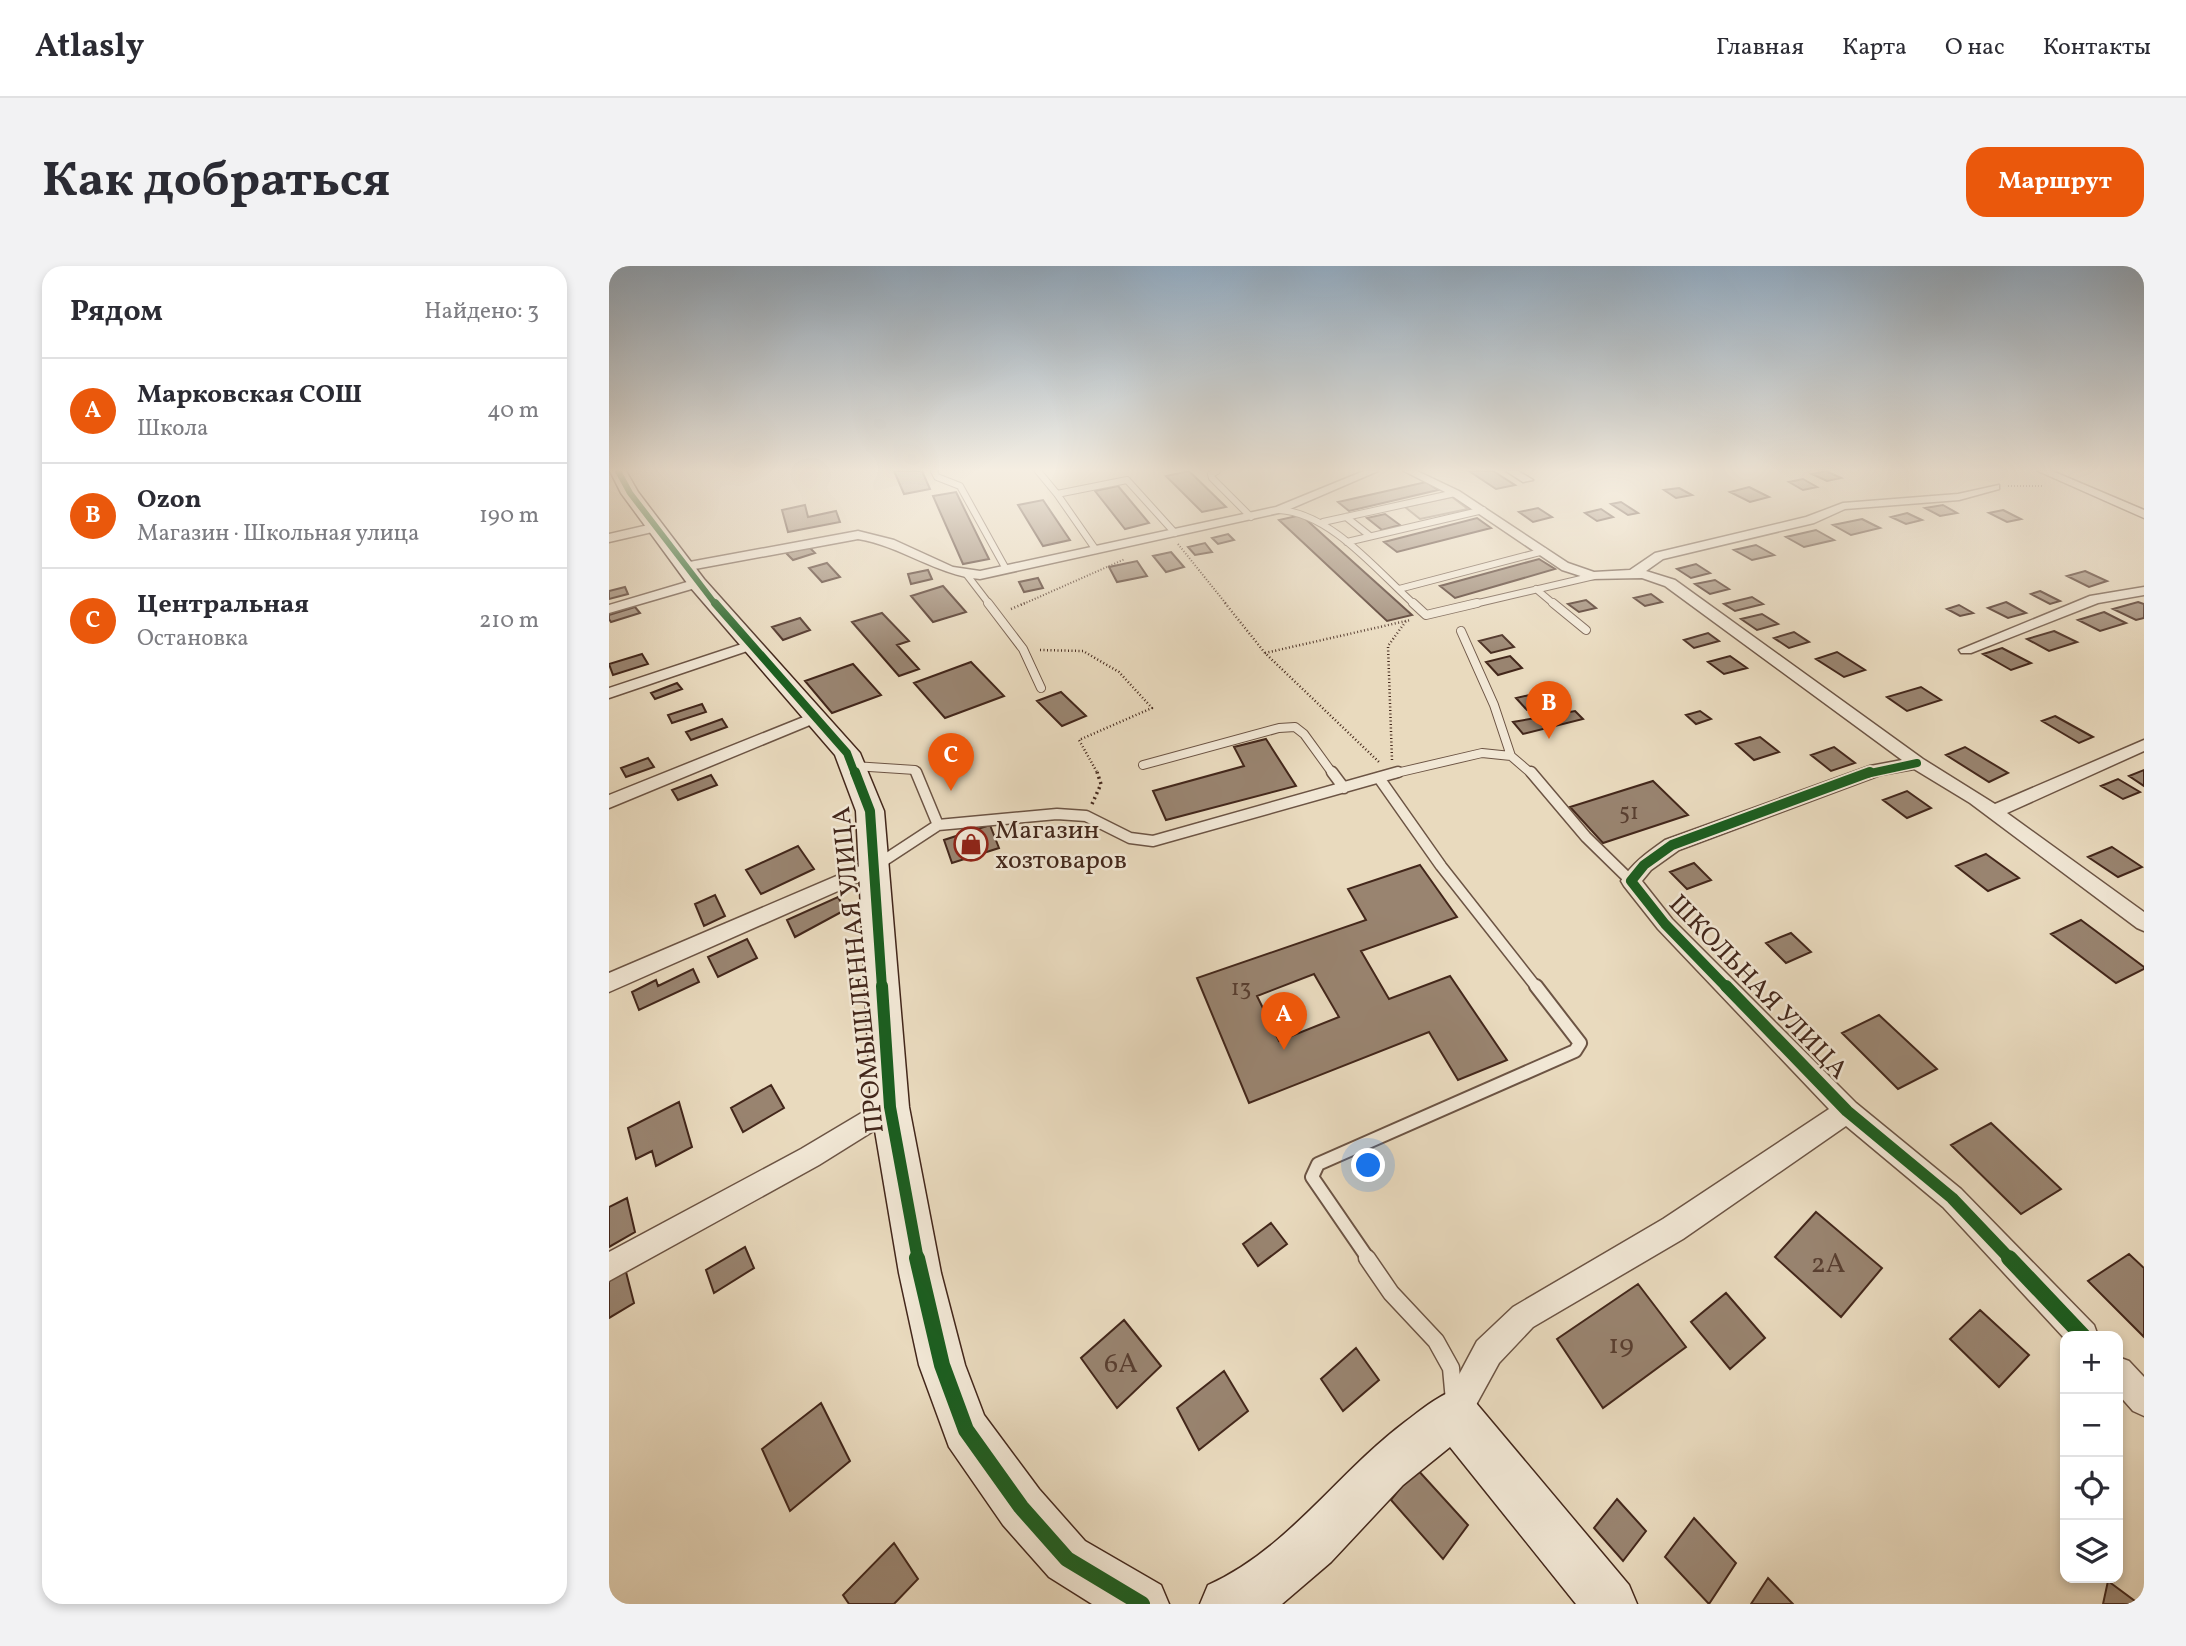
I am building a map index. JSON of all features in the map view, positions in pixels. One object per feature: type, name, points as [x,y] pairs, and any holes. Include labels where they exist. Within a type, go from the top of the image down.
[{"type":"street","points":[[609,538],[629,533]]},
{"type":"street","name":"ПРОМЫШЛЕННАЯ УЛИЦА","points":[[662,533],[691,575],[847,753],[870,811],[890,1107],[920,1273],[942,1365],[966,1430],[1021,1507],[1067,1559],[1142,1604]]},
{"type":"street","points":[[1518,533],[1563,566],[1594,576],[1635,573],[1661,577],[1917,763],[1994,812],[2144,923]]},
{"type":"street","points":[[1635,573],[1659,556],[1754,533]]},
{"type":"street","points":[[609,609],[691,575],[858,535],[876,537],[954,574],[967,575],[1172,534]]},
{"type":"street","points":[[1966,650],[2095,599],[2144,591]]},
{"type":"street","points":[[609,693],[751,645]]},
{"type":"street","points":[[609,802],[816,717]]},
{"type":"street","points":[[1994,812],[2144,746]]},
{"type":"street","points":[[1631,881],[1644,865],[1672,845],[1876,770],[1917,763]]},
{"type":"street","points":[[609,983],[874,867]]},
{"type":"street","name":"ШКОЛЬНАЯ УЛИЦА","points":[[1631,881],[1665,924],[1847,1111],[1952,1198],[2079,1331]]},
{"type":"street","points":[[609,1268],[810,1157],[890,1107]]},
{"type":"street","points":[[1227,1604],[1247,1597],[1300,1559],[1386,1468],[1454,1414],[1488,1352],[1523,1317],[1673,1229],[1847,1111]]},
{"type":"street","points":[[2123,1377],[2144,1400]]},
{"type":"street","points":[[1454,1414],[1610,1604]]},
{"type":"lane","points":[[986,533],[1006,569]]},
{"type":"lane","points":[[1084,533],[1096,550]]},
{"type":"lane","points":[[1337,533],[1426,615],[1594,576]]},
{"type":"lane","points":[[1367,533],[1370,536]]},
{"type":"lane","points":[[1347,542],[1381,533]]},
{"type":"lane","points":[[1399,589],[1544,551]]},
{"type":"lane","points":[[967,575],[1024,649],[1041,688]]},
{"type":"lane","points":[[1536,589],[1586,630]]},
{"type":"lane","points":[[1461,631],[1494,705],[1511,756]]},
{"type":"lane","points":[[1143,765],[1279,728],[1295,727],[1304,734],[1344,788]]},
{"type":"lane","points":[[874,867],[938,825],[1057,814],[1086,816],[1130,838],[1153,841],[1386,776],[1482,753],[1511,756],[1530,771],[1586,837],[1631,881]]},
{"type":"lane","points":[[853,766],[915,769],[938,825]]},
{"type":"lane","points":[[1386,776],[1441,866],[1580,1043],[1575,1051],[1318,1164],[1312,1177],[1391,1293],[1436,1341],[1451,1368],[1454,1414]]},
{"type":"path","points":[[1172,534],[1265,653],[1386,776]]},
{"type":"path","points":[[997,616],[1098,568],[1123,561],[1125,559],[1114,546]]},
{"type":"path","points":[[1265,653],[1426,615]]},
{"type":"path","points":[[1386,776],[1388,646],[1406,621]]},
{"type":"path","points":[[1024,649],[1083,651],[1119,672],[1152,708],[1080,740],[1079,744],[1100,775],[1101,784],[1086,816]]},
{"type":"building","points":[[950,533],[976,533],[989,559],[963,564]]},
{"type":"building","points":[[1035,533],[1066,533],[1070,540],[1043,546]]},
{"type":"building","points":[[1293,533],[1321,533],[1412,615],[1387,621]]},
{"type":"building","points":[[1417,533],[1470,533],[1397,552],[1384,542]]},
{"type":"building","points":[[1822,533],[1834,540],[1804,547],[1786,537]]},
{"type":"building","points":[[1228,534],[1234,540],[1218,544],[1212,538]]},
{"type":"building","points":[[1205,543],[1212,552],[1195,555],[1188,547]]},
{"type":"building","points":[[1756,545],[1774,555],[1752,560],[1734,550]]},
{"type":"building","points":[[809,547],[815,553],[793,560],[786,553]]},
{"type":"building","points":[[1171,552],[1184,567],[1166,572],[1153,556]]},
{"type":"building","points":[[1539,559],[1555,569],[1455,598],[1440,586]]},
{"type":"building","points":[[1137,561],[1147,576],[1117,582],[1109,567]]},
{"type":"building","points":[[827,563],[840,577],[822,582],[809,568]]},
{"type":"building","points":[[1696,564],[1710,573],[1691,578],[1677,569]]},
{"type":"building","points":[[928,570],[932,579],[911,584],[908,574]]},
{"type":"building","points":[[2085,571],[2107,581],[2089,587],[2067,576]]},
{"type":"building","points":[[1038,578],[1043,588],[1024,592],[1019,582]]},
{"type":"building","points":[[1715,580],[1729,589],[1710,594],[1695,584]]},
{"type":"building","points":[[943,586],[966,612],[933,622],[911,596]]},
{"type":"building","points":[[625,587],[628,594],[609,599],[609,591]]},
{"type":"building","points":[[2040,591],[2060,601],[2050,604],[2031,594]]},
{"type":"building","points":[[1651,594],[1662,602],[1645,606],[1634,598]]},
{"type":"building","points":[[1752,597],[1763,604],[1735,611],[1724,604]]},
{"type":"building","points":[[1586,600],[1596,608],[1579,612],[1568,604]]},
{"type":"building","points":[[2006,602],[2026,613],[2008,618],[1988,608]]},
{"type":"building","points":[[2138,602],[2144,604],[2144,618],[2136,620],[2113,609]]},
{"type":"building","points":[[1959,605],[1973,613],[1960,616],[1947,609]]},
{"type":"building","points":[[635,607],[640,613],[611,622],[609,619],[609,615]]},
{"type":"building","points":[[2104,612],[2126,623],[2100,631],[2078,620]]},
{"type":"building","points":[[882,613],[909,641],[897,645],[919,669],[899,676],[852,622]]},
{"type":"building","points":[[1762,614],[1778,624],[1757,630],[1741,619]]},
{"type":"building","points":[[800,618],[810,630],[783,640],[772,627]]},
{"type":"building","points":[[2054,631],[2077,642],[2049,651],[2027,639]]},
{"type":"building","points":[[1794,632],[1809,642],[1789,648],[1774,638]]},
{"type":"building","points":[[1708,633],[1719,641],[1694,648],[1684,640]]},
{"type":"building","points":[[1502,635],[1514,647],[1491,653],[1479,641]]},
{"type":"building","points":[[2002,648],[2031,663],[2011,670],[1983,654]]},
{"type":"building","points":[[1837,652],[1865,670],[1844,677],[1816,659]]},
{"type":"building","points":[[642,654],[648,664],[613,675],[609,664]]},
{"type":"building","points":[[1510,656],[1522,668],[1498,675],[1486,662]]},
{"type":"building","points":[[1730,656],[1747,668],[1724,674],[1708,662]]},
{"type":"building","points":[[971,662],[1004,696],[945,718],[914,683]]},
{"type":"building","points":[[853,664],[881,695],[832,713],[805,681]]},
{"type":"building","points":[[677,683],[682,689],[655,699],[651,693]]},
{"type":"building","points":[[1921,687],[1941,700],[1907,711],[1887,697]]},
{"type":"building","points":[[1552,690],[1564,701],[1527,710],[1516,698]]},
{"type":"building","points":[[1061,692],[1086,716],[1062,726],[1037,701]]},
{"type":"building","points":[[702,704],[706,712],[672,723],[668,715]]},
{"type":"building","points":[[1575,711],[1583,719],[1523,734],[1513,722]]},
{"type":"building","points":[[1700,711],[1711,719],[1696,724],[1686,715]]},
{"type":"building","points":[[2055,716],[2093,737],[2079,743],[2042,721]]},
{"type":"building","points":[[722,719],[727,727],[691,740],[686,732]]},
{"type":"building","points":[[1760,737],[1779,752],[1754,760],[1736,744]]},
{"type":"building","points":[[1266,739],[1296,786],[1166,820],[1153,791],[1244,766],[1234,747]]},
{"type":"building","points":[[1834,747],[1855,763],[1831,771],[1811,755]]},
{"type":"building","points":[[1965,747],[2008,773],[1989,782],[1946,755]]},
{"type":"building","points":[[648,758],[654,767],[626,777],[621,768]]},
{"type":"building","points":[[2144,770],[2144,786],[2129,776]]},
{"type":"building","points":[[711,775],[717,785],[678,800],[672,790]]},
{"type":"building","points":[[2118,779],[2140,792],[2123,799],[2101,786]]},
{"type":"building","points":[[1653,781],[1688,815],[1603,843],[1570,807]]},
{"type":"building","points":[[1907,791],[1931,808],[1907,818],[1883,800]]},
{"type":"building","name":"Магазин хозтоваров","points":[[990,825],[999,848],[952,863],[944,840]]},
{"type":"building","points":[[798,846],[814,869],[761,894],[746,870]]},
{"type":"building","points":[[2112,847],[2142,867],[2118,877],[2088,857]]},
{"type":"building","points":[[1986,854],[2019,878],[1988,891],[1956,866]]},
{"type":"building","points":[[1694,863],[1711,880],[1687,889],[1670,872]]},
{"type":"building","points":[[1420,865],[1457,917],[1361,951],[1389,999],[1450,976],[1507,1060],[1458,1080],[1429,1032],[1249,1103],[1197,978],[1366,920],[1348,889]],"holes":[[[1314,974],[1339,1017],[1279,1041],[1257,996]]]},
{"type":"building","points":[[715,895],[725,916],[704,926],[695,904]]},
{"type":"building","points":[[838,897],[845,910],[795,937],[787,920]]},
{"type":"building","points":[[2081,920],[2144,969],[2116,983],[2051,934]]},
{"type":"building","points":[[1791,933],[1811,952],[1786,963],[1766,943]]},
{"type":"building","points":[[747,939],[757,958],[718,977],[708,957]]},
{"type":"building","points":[[693,969],[699,982],[639,1010],[632,992],[656,980],[658,986]]},
{"type":"building","points":[[1879,1015],[1937,1069],[1898,1089],[1842,1033]]},
{"type":"building","points":[[771,1085],[784,1108],[743,1132],[731,1108]]},
{"type":"building","points":[[679,1102],[692,1147],[656,1166],[652,1151],[636,1159],[628,1128]]},
{"type":"building","points":[[1991,1123],[2061,1189],[2021,1214],[1951,1145]]},
{"type":"building","points":[[627,1198],[635,1232],[609,1247],[609,1207]]},
{"type":"building","points":[[1816,1212],[1882,1268],[1841,1317],[1775,1257]]},
{"type":"building","points":[[1271,1223],[1287,1244],[1258,1266],[1243,1244]]},
{"type":"building","points":[[745,1247],[754,1268],[714,1293],[706,1270]]},
{"type":"building","points":[[2129,1254],[2144,1268],[2144,1337],[2088,1281]]},
{"type":"building","points":[[625,1268],[634,1303],[609,1318],[609,1277]]},
{"type":"building","points":[[1638,1284],[1686,1347],[1603,1408],[1557,1339]]},
{"type":"building","points":[[1726,1293],[1765,1338],[1730,1369],[1691,1322]]},
{"type":"building","points":[[1980,1310],[2029,1355],[1999,1387],[1950,1339]]},
{"type":"building","points":[[1124,1320],[1161,1366],[1117,1408],[1081,1358]]},
{"type":"building","points":[[1356,1348],[1379,1380],[1343,1411],[1321,1379]]},
{"type":"building","points":[[1224,1371],[1248,1411],[1199,1450],[1177,1408]]},
{"type":"building","points":[[821,1403],[850,1461],[790,1511],[762,1449]]},
{"type":"building","points":[[1416,1468],[1468,1525],[1443,1559],[1391,1500]]},
{"type":"building","points":[[1617,1499],[1646,1531],[1623,1561],[1594,1528]]},
{"type":"building","points":[[1694,1518],[1736,1563],[1709,1604],[1665,1557]]},
{"type":"building","points":[[894,1543],[918,1579],[894,1604],[849,1604],[843,1595]]},
{"type":"building","points":[[1768,1578],[1793,1604],[1751,1604]]},
{"type":"building","points":[[2108,1583],[2111,1583],[2139,1604],[2103,1604]]},
{"type":"cycle path","points":[[660,533],[697,583],[847,753],[870,811],[890,1107],[920,1273],[942,1365],[966,1430],[1021,1507],[1067,1559],[1142,1604]]},
{"type":"cycle path","points":[[1917,763],[1876,770],[1672,845],[1644,865],[1631,881],[1665,924],[1847,1111],[1952,1198],[2078,1331]]},
{"type":"place","name":"Ozon","points":[[1549,739]]},
{"type":"place","name":"Центральная","points":[[951,791]]},
{"type":"place","name":"Магазин хозтоваров","points":[[971,844]]},
{"type":"place","name":"Марковская СОШ","points":[[1284,1050]]}]
